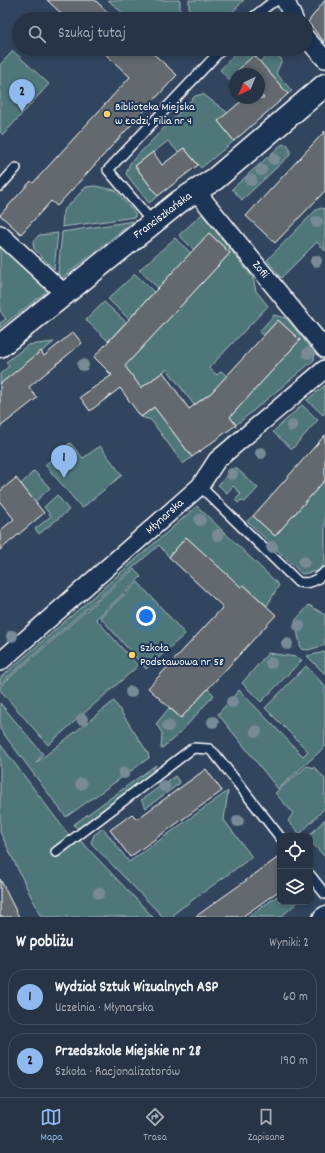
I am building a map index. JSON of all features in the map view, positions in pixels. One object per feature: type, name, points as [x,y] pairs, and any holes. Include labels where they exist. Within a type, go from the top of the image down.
[{"type":"street","points":[[285,0],[291,12]]},
{"type":"street","points":[[313,46],[325,59]]},
{"type":"street","name":"Franciszkańska","points":[[0,346],[153,223],[196,191],[216,179],[325,85]]},
{"type":"street","name":"Zofii","points":[[196,191],[325,349]]},
{"type":"street","points":[[0,234],[65,294]]},
{"type":"street","name":"Młynarska","points":[[0,662],[200,486],[217,460],[325,369]]},
{"type":"lane","points":[[260,12],[278,0]]},
{"type":"lane","points":[[153,223],[108,170],[215,56]]},
{"type":"lane","points":[[0,186],[16,168]]},
{"type":"lane","points":[[200,486],[298,582],[306,584],[312,582],[325,572]]},
{"type":"lane","points":[[56,852],[193,748],[209,749],[215,754],[277,834]]},
{"type":"lane","points":[[313,879],[325,894]]},
{"type":"green space","points":[[108,0],[180,0],[180,12],[121,12]]},
{"type":"green space","points":[[189,0],[244,0],[233,12],[189,12]]},
{"type":"green space","points":[[12,52],[12,56],[18,56],[49,84],[3,135],[0,132],[0,65]]},
{"type":"green space","points":[[233,56],[254,56],[241,68],[229,68],[229,80],[220,70]]},
{"type":"green space","points":[[266,56],[278,56],[282,60],[276,73],[292,91],[288,94],[272,76],[265,75],[265,68],[254,68]]},
{"type":"green space","points":[[203,94],[228,113],[218,121],[234,141],[201,168],[184,148],[178,152],[168,141],[135,166],[158,196],[149,203],[126,174],[130,163],[195,96]]},
{"type":"green space","points":[[281,145],[288,145],[290,149],[290,155],[242,200],[232,189]]},
{"type":"green space","points":[[95,186],[115,190],[135,213],[135,217],[62,227],[63,211],[86,187]]},
{"type":"green space","points":[[321,208],[325,209],[325,251],[317,242],[281,278],[267,260],[316,210]]},
{"type":"green space","points":[[202,214],[253,278],[256,291],[268,306],[209,368],[217,375],[221,371],[227,376],[211,393],[194,405],[167,369],[141,388],[116,383],[106,369],[113,362],[131,359],[230,253],[209,233],[194,250],[179,235]]},
{"type":"green space","points":[[134,221],[62,278],[58,273],[62,232]]},
{"type":"green space","points":[[58,233],[54,269],[34,249],[33,242],[39,235]]},
{"type":"green space","points":[[175,238],[191,253],[158,288],[139,270]]},
{"type":"green space","points":[[0,241],[45,285],[48,290],[0,328],[0,323],[6,319],[0,311]]},
{"type":"green space","points":[[135,274],[154,292],[129,319],[108,299]]},
{"type":"green space","points":[[104,302],[126,322],[108,341],[86,320]]},
{"type":"green space","points":[[274,315],[286,318],[315,353],[314,360],[236,425],[230,417],[300,340],[278,320],[264,336],[259,332]]},
{"type":"green space","points":[[54,342],[0,384],[0,374],[9,366],[6,362],[28,345]]},
{"type":"green space","points":[[325,385],[325,413],[323,415],[307,400]]},
{"type":"green space","points":[[174,393],[187,410],[168,425],[192,457],[183,464],[151,420],[141,417]]},
{"type":"green space","points":[[302,405],[318,420],[292,449],[273,432]]},
{"type":"green space","points":[[70,443],[83,458],[100,446],[122,475],[82,508],[45,465]]},
{"type":"green space","points":[[235,467],[258,488],[245,502],[241,500],[238,503],[235,500],[241,494],[233,486],[227,493],[218,485]]},
{"type":"green space","points":[[34,471],[50,488],[35,502],[21,484]]},
{"type":"green space","points":[[325,480],[325,563],[318,571],[302,574],[247,521],[253,516],[275,536]]},
{"type":"green space","points":[[57,495],[69,510],[39,534],[35,529],[51,516],[44,507]]},
{"type":"green space","points":[[197,506],[279,585],[267,606],[244,585],[240,588],[186,537],[169,557],[159,545],[0,684],[0,678]]},
{"type":"green space","points":[[134,569],[141,577],[96,619],[138,666],[48,745],[0,690],[0,686]]},
{"type":"green space","points":[[138,582],[185,634],[146,669],[100,617]]},
{"type":"green space","points":[[309,605],[325,615],[325,645],[308,650],[301,649],[295,621]]},
{"type":"green space","points":[[325,652],[325,674],[307,656]]},
{"type":"green space","points":[[268,653],[296,657],[302,660],[261,702],[242,683]]},
{"type":"green space","points":[[306,666],[325,686],[325,747],[278,789],[218,714],[239,690],[303,756],[308,751],[265,708]]},
{"type":"green space","points":[[208,689],[214,695],[179,734],[161,749],[162,733],[156,724],[169,708],[181,718]]},
{"type":"green space","points":[[114,701],[148,753],[149,758],[66,817],[0,729],[0,703],[43,754],[36,763]]},
{"type":"green space","points":[[0,744],[68,834],[80,840],[153,917],[41,917],[0,832]]},
{"type":"green space","points":[[156,765],[150,777],[79,829],[73,825]]},
{"type":"green space","points":[[307,766],[315,768],[325,779],[325,808],[301,833],[299,833],[288,821],[293,813],[275,793]]},
{"type":"green space","points":[[175,776],[180,783],[146,808],[141,800]]},
{"type":"green space","points":[[228,791],[224,820],[252,857],[176,912],[173,917],[163,917],[91,843],[94,835],[103,828],[129,862]]},
{"type":"green space","points":[[325,819],[325,857],[313,844],[312,833]]},
{"type":"green space","points":[[277,896],[277,905],[295,905],[281,917],[248,917]]},
{"type":"building","points":[[47,0],[95,0],[108,12],[60,12]]},
{"type":"building","points":[[325,0],[325,43],[313,28],[313,16]]},
{"type":"building","points":[[108,56],[156,56],[177,75],[57,206],[51,201],[21,234],[0,215],[31,181],[33,183],[130,77]]},
{"type":"building","points":[[253,56],[255,56],[288,94],[234,141],[218,121],[238,104],[265,104],[265,68],[240,68]]},
{"type":"building","points":[[325,131],[325,191],[275,243],[246,216]]},
{"type":"building","points":[[184,148],[198,165],[158,196],[135,166],[153,152],[162,165]]},
{"type":"building","points":[[209,233],[230,253],[125,366],[141,388],[163,372],[189,409],[211,393],[278,320],[300,340],[230,417],[236,425],[192,457],[154,407],[141,417],[120,388],[90,411],[80,397],[112,375],[94,357]]},
{"type":"building","points":[[73,332],[82,343],[29,387],[37,398],[0,427],[0,384],[41,351],[44,356]]},
{"type":"building","points":[[325,435],[325,480],[275,536],[253,516]]},
{"type":"building","points":[[16,478],[44,513],[0,550],[0,531],[14,519],[0,502],[0,491]]},
{"type":"building","points":[[186,537],[241,587],[244,585],[276,615],[181,718],[148,688],[223,607],[169,557]]},
{"type":"building","points":[[206,769],[222,791],[130,857],[110,830],[132,814],[137,819]]},
{"type":"building","points":[[277,858],[277,892],[242,917],[195,917]]},
{"type":"building","points":[[0,879],[19,917],[0,917]]},
{"type":"place","name":"Przedszkole Miejskie nr 28","points":[[22,112]]},
{"type":"place","name":"Biblioteka Miejska w Łodzi, Filia nr 4","points":[[107,114]]},
{"type":"place","name":"Wydział Sztuk Wizualnych ASP","points":[[64,478]]},
{"type":"place","name":"Szkoła Podstawowa nr 58","points":[[132,655]]}]
